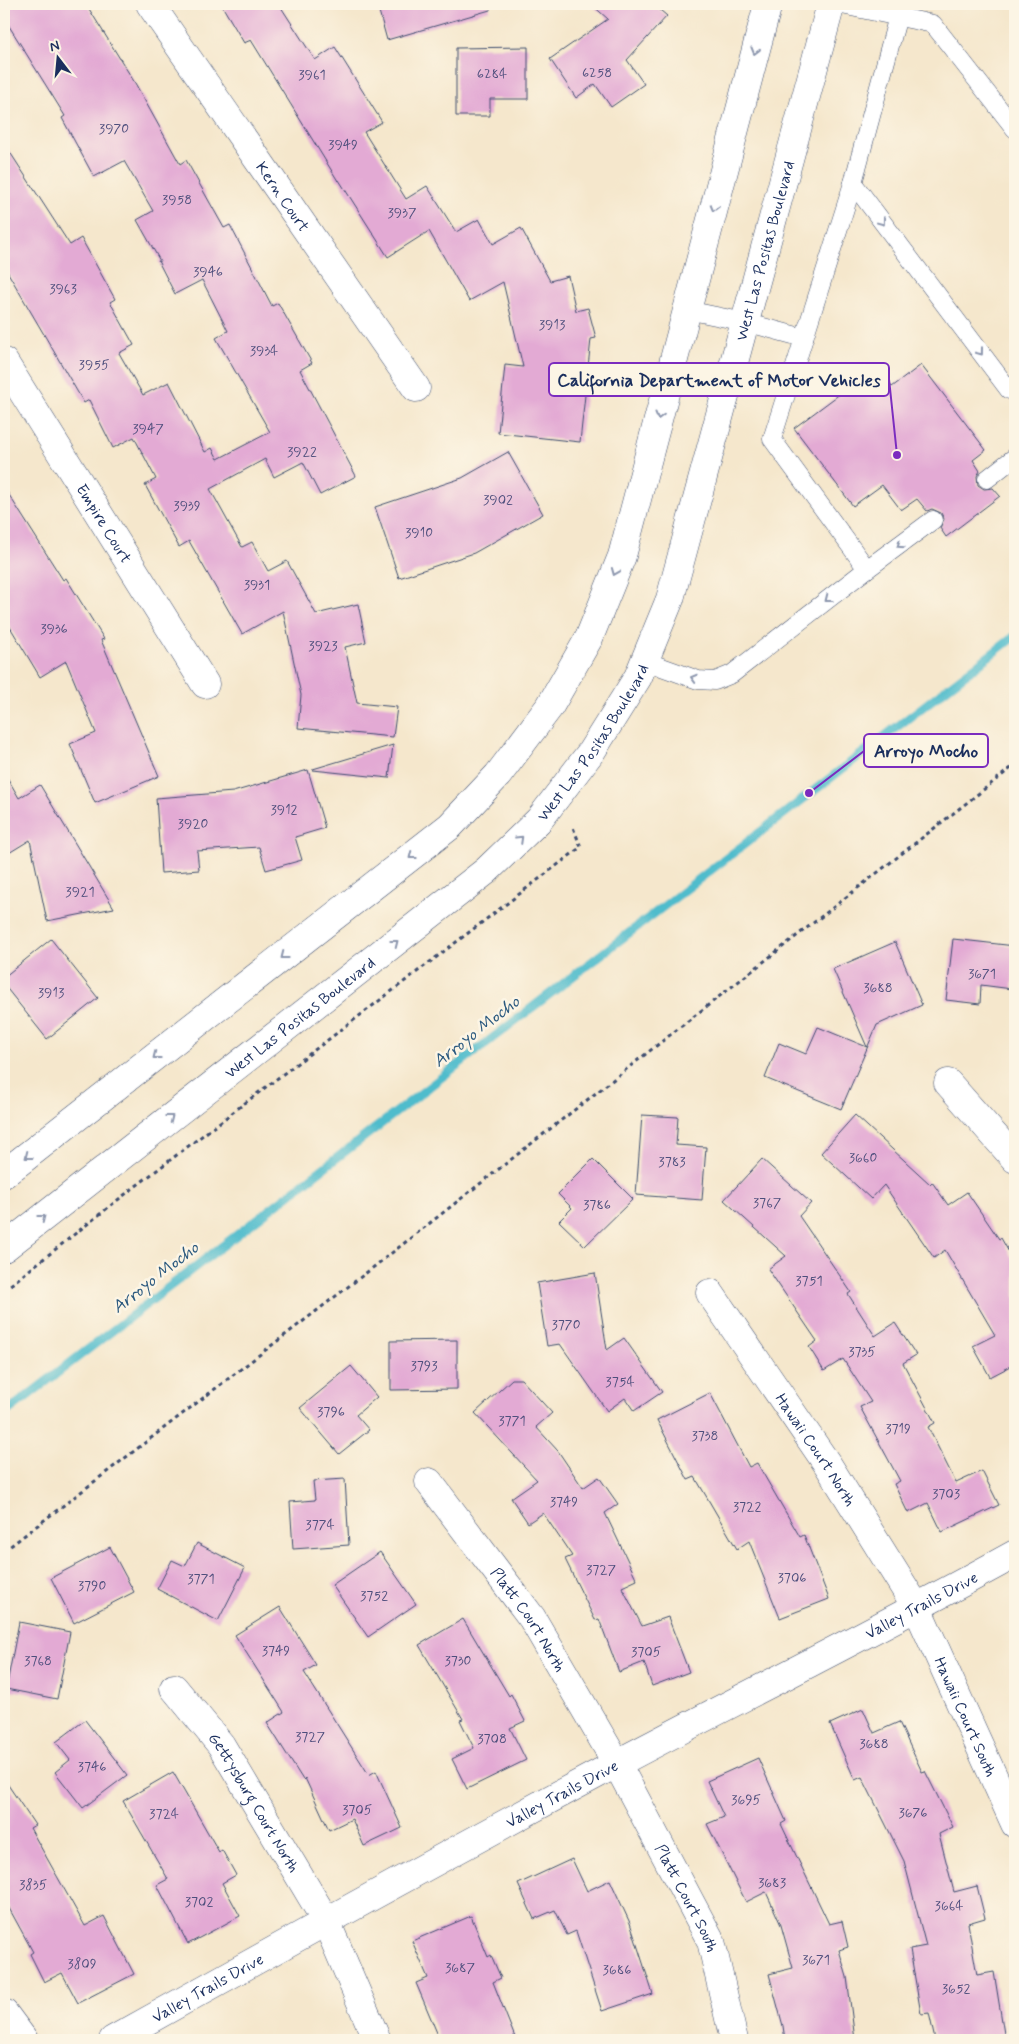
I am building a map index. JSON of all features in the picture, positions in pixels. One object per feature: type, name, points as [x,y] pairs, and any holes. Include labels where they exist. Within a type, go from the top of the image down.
[{"type":"street","name":"Kern Court","points":[[150,4],[416,388]]},
{"type":"street","points":[[4,1174],[450,826],[498,775],[550,706],[589,638],[622,556],[768,4]]},
{"type":"street","name":"West Las Positas Boulevard","points":[[4,1248],[486,872],[539,820],[591,752],[638,677],[670,599],[831,4]]},
{"type":"street","name":"Empire Court","points":[[4,362],[205,684]]},
{"type":"street","points":[[948,1083],[1015,1159]]},
{"type":"street","name":"Hawaii Court North","points":[[710,1293],[828,1465],[917,1608]]},
{"type":"street","name":"Platt Court North","points":[[429,1482],[532,1618],[617,1764]]},
{"type":"street","name":"Valley Trails Drive","points":[[113,2040],[326,1920],[617,1764],[917,1608],[1015,1554]]},
{"type":"street","name":"Hawaii Court South","points":[[917,1608],[1015,1824]]},
{"type":"street","name":"Gettysburg Court North","points":[[174,1688],[221,1745],[326,1920],[377,2040]]},
{"type":"street","name":"Platt Court South","points":[[617,1764],[711,1941],[734,2040]]},
{"type":"street","points":[[4,2013],[24,2040]]},
{"type":"lane","points":[[837,4],[933,24],[1015,129]]},
{"type":"lane","points":[[867,568],[772,439],[853,183],[898,16]]},
{"type":"lane","points":[[853,183],[1009,390],[1015,386]]},
{"type":"lane","points":[[687,310],[745,322],[804,338]]},
{"type":"lane","points":[[987,479],[1015,456]]},
{"type":"lane","points":[[645,661],[698,680],[716,681],[732,674],[867,568],[934,520]]},
{"type":"path","points":[[4,1551],[375,1266],[1015,765]]},
{"type":"building","points":[[4,4],[86,4],[135,83],[180,164],[186,160],[224,228],[230,225],[272,306],[278,303],[312,363],[300,370],[356,476],[320,495],[303,462],[274,477],[265,459],[210,489],[242,547],[252,542],[268,571],[287,561],[316,614],[358,604],[366,642],[345,647],[357,703],[397,707],[393,737],[298,728],[301,695],[283,611],[242,634],[189,541],[179,547],[145,485],[156,479],[134,437],[113,448],[89,400],[84,403],[4,266],[4,143],[70,245],[81,238],[115,299],[110,302],[134,345],[119,353],[143,395],[169,382],[205,452],[212,448],[218,459],[270,432],[216,338],[228,331],[202,280],[175,294],[158,261],[160,261],[137,220],[153,211],[124,161],[94,177],[62,118],[65,116],[4,18]]},
{"type":"building","points":[[221,4],[279,4],[315,60],[335,47],[382,122],[364,132],[406,199],[427,186],[456,232],[479,219],[493,244],[521,228],[550,281],[568,276],[576,311],[588,308],[596,338],[591,339],[580,442],[498,433],[505,365],[523,367],[503,282],[469,301],[429,231],[388,257],[338,181],[251,40],[244,43]]},
{"type":"building","points":[[377,4],[489,4],[490,10],[387,40]]},
{"type":"building","points":[[591,4],[653,4],[667,16],[627,60],[644,84],[611,107],[595,84],[576,98],[550,59],[608,19]]},
{"type":"building","points":[[528,47],[528,99],[490,99],[490,116],[456,116],[456,48]]},
{"type":"building","points":[[921,365],[986,450],[973,460],[980,471],[977,476],[978,485],[984,489],[993,488],[1000,496],[946,537],[940,528],[944,519],[941,513],[932,509],[927,511],[917,499],[901,510],[882,485],[853,506],[794,428],[876,367],[892,387]]},
{"type":"building","points":[[508,452],[543,514],[474,553],[399,578],[375,507],[462,478]]},
{"type":"building","points":[[4,487],[63,580],[66,578],[104,639],[101,640],[159,776],[95,803],[70,744],[96,733],[66,661],[40,677],[4,617]]},
{"type":"building","points":[[393,745],[389,778],[313,770],[313,769]]},
{"type":"building","points":[[308,770],[325,828],[295,837],[302,860],[266,870],[259,847],[197,851],[199,870],[161,873],[156,798],[233,792]]},
{"type":"building","points":[[4,772],[19,798],[40,785],[114,908],[47,921],[30,840],[4,856]]},
{"type":"building","points":[[51,939],[98,998],[47,1039],[4,985],[4,977]]},
{"type":"building","points":[[953,939],[1015,946],[1012,989],[981,985],[980,1004],[946,1000]]},
{"type":"building","points":[[895,942],[922,1005],[877,1025],[841,1109],[765,1078],[779,1043],[806,1054],[818,1027],[867,1047],[833,969]]},
{"type":"building","points":[[642,1115],[678,1117],[676,1145],[706,1147],[702,1200],[636,1195]]},
{"type":"building","points":[[855,1115],[930,1184],[932,1182],[948,1205],[967,1192],[999,1239],[1001,1238],[1015,1263],[1015,1369],[1013,1365],[990,1377],[973,1346],[995,1335],[945,1250],[934,1258],[884,1185],[871,1199],[821,1153]]},
{"type":"building","points":[[593,1159],[633,1199],[585,1246],[559,1221],[572,1208],[558,1194]]},
{"type":"building","points":[[762,1159],[811,1203],[799,1216],[851,1292],[848,1294],[875,1336],[895,1323],[916,1355],[903,1363],[935,1423],[928,1427],[956,1483],[982,1471],[999,1505],[942,1532],[928,1503],[908,1513],[894,1484],[900,1481],[860,1407],[871,1402],[843,1359],[824,1371],[809,1347],[817,1341],[768,1269],[786,1256],[724,1200]]},
{"type":"building","points":[[595,1273],[607,1350],[624,1338],[662,1392],[634,1411],[625,1398],[607,1411],[560,1344],[547,1346],[537,1283]]},
{"type":"building","points":[[457,1340],[457,1389],[391,1390],[391,1341]]},
{"type":"building","points":[[351,1366],[377,1397],[356,1415],[369,1430],[339,1454],[300,1408]]},
{"type":"building","points":[[512,1379],[521,1379],[552,1413],[536,1427],[558,1451],[583,1488],[599,1477],[618,1504],[605,1513],[637,1580],[622,1587],[642,1626],[668,1617],[689,1672],[652,1686],[644,1662],[619,1672],[599,1619],[595,1620],[565,1559],[572,1556],[543,1513],[528,1523],[511,1498],[537,1480],[475,1413]]},
{"type":"building","points":[[710,1393],[749,1467],[757,1463],[800,1537],[804,1535],[829,1599],[780,1618],[749,1541],[737,1549],[695,1477],[688,1480],[657,1420]]},
{"type":"building","points":[[345,1479],[349,1545],[293,1549],[290,1502],[315,1500],[313,1481]]},
{"type":"building","points":[[197,1543],[245,1568],[218,1621],[157,1589],[172,1560],[185,1566]]},
{"type":"building","points":[[110,1547],[134,1592],[74,1623],[51,1578]]},
{"type":"building","points":[[380,1552],[416,1604],[368,1637],[332,1585]]},
{"type":"building","points":[[280,1607],[316,1665],[304,1672],[369,1775],[376,1771],[402,1828],[364,1846],[352,1819],[329,1830],[305,1778],[303,1780],[267,1723],[284,1712],[235,1635]]},
{"type":"building","points":[[463,1619],[509,1696],[511,1694],[525,1721],[510,1728],[526,1760],[467,1789],[452,1759],[474,1748],[460,1720],[463,1719],[419,1645]]},
{"type":"building","points":[[19,1622],[70,1632],[57,1699],[6,1689]]},
{"type":"building","points":[[863,1709],[874,1733],[899,1722],[922,1772],[925,1771],[953,1827],[939,1834],[954,1892],[977,1886],[985,1918],[968,1923],[977,1975],[994,1972],[1005,2040],[935,2040],[929,2013],[921,2014],[910,1949],[926,1946],[904,1861],[862,1777],[855,1780],[830,1724]]},
{"type":"building","points":[[85,1720],[127,1775],[83,1808],[55,1772],[70,1760],[56,1742]]},
{"type":"building","points":[[758,1758],[786,1821],[781,1824],[829,1924],[842,1921],[848,1947],[839,1950],[847,1977],[855,2040],[785,2040],[769,1974],[793,1968],[781,1925],[766,1892],[746,1902],[707,1824],[724,1817],[707,1781]]},
{"type":"building","points":[[173,1772],[219,1852],[222,1850],[236,1875],[222,1883],[240,1916],[188,1944],[157,1885],[168,1879],[123,1801]]},
{"type":"building","points":[[4,1779],[35,1825],[30,1828],[85,1926],[104,1916],[134,1974],[78,2003],[62,1973],[44,1982],[30,1954],[33,1952],[4,1899]]},
{"type":"building","points":[[572,1859],[587,1891],[610,1880],[630,1923],[653,1994],[602,2011],[576,1931],[567,1935],[555,1910],[534,1919],[518,1884]]},
{"type":"building","points":[[471,1916],[488,1957],[491,1955],[501,1978],[493,1982],[516,2040],[440,2040],[416,1983],[428,1978],[412,1941]]},
{"type":"waterway","name":"Arroyo Mocho","points":[[4,1414],[1015,636]]},
{"type":"place","name":"California Department of Motor Vehicles","points":[[897,455]]},
{"type":"place","name":"Arroyo Mocho","points":[[809,793]]}]
